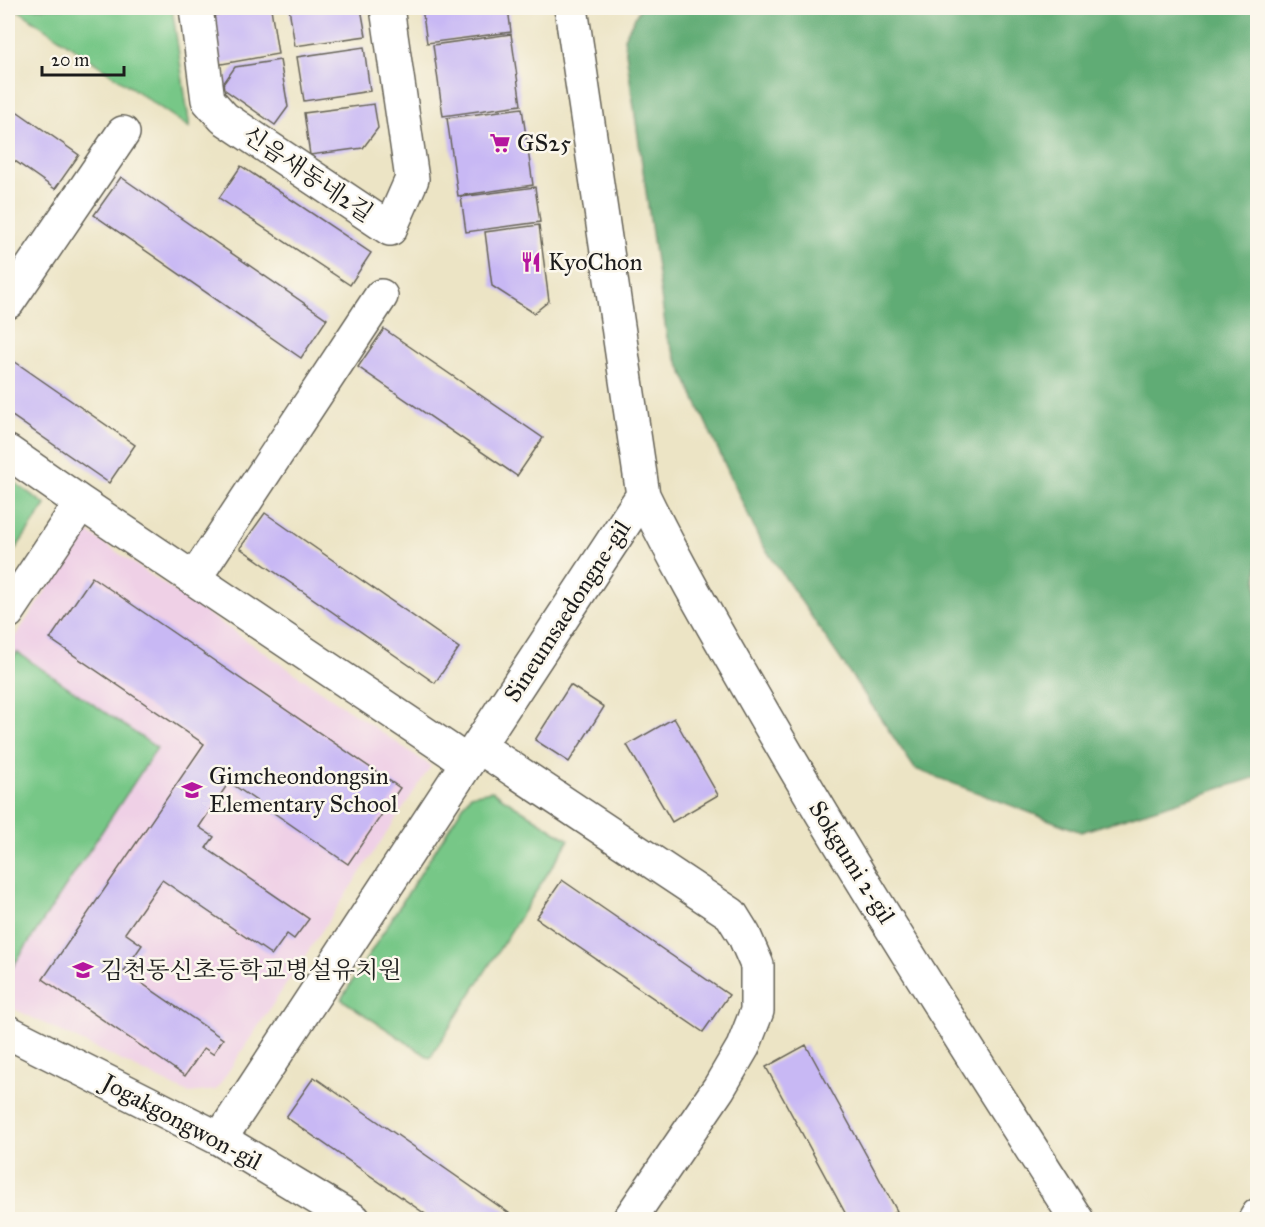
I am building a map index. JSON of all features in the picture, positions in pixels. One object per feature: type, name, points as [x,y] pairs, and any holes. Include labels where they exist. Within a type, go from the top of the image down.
[{"type":"street","name":"신음새동네2길","points":[[196,8],[208,100],[224,118],[390,229],[412,179],[387,8]]},
{"type":"street","name":"Sineumsaedongne-gil","points":[[220,1139],[644,495],[571,8]]},
{"type":"street","points":[[8,302],[123,133]]},
{"type":"street","points":[[194,579],[381,296]]},
{"type":"street","points":[[8,452],[194,579],[731,914],[744,935],[757,964],[757,1011],[743,1047],[715,1094],[628,1220]]},
{"type":"street","name":"Sokgumi 2-gil","points":[[644,495],[671,551],[798,774],[972,1056],[1077,1220]]},
{"type":"street","points":[[8,612],[81,503]]},
{"type":"street","name":"Jogakgongwon-gil","points":[[8,1032],[220,1139],[354,1220]]},
{"type":"street","points":[[1255,1220],[1257,1215]]},
{"type":"shaded area","points":[[86,531],[431,766],[216,1090],[188,1093],[8,1006],[8,647]]},
{"type":"green space","points":[[15,8],[172,8],[190,128]]},
{"type":"green space","points":[[640,8],[1257,8],[1257,777],[1081,832],[915,769],[760,541],[667,338],[624,38]]},
{"type":"green space","points":[[8,478],[46,505],[8,560]]},
{"type":"green space","points":[[17,652],[157,748],[8,974],[8,666]]},
{"type":"green space","points":[[492,791],[569,840],[430,1058],[341,999],[470,795]]},
{"type":"building","points":[[271,8],[278,54],[216,65],[208,16]]},
{"type":"building","points":[[289,8],[361,8],[366,36],[295,46]]},
{"type":"building","points":[[422,8],[508,8],[511,32],[427,43]]},
{"type":"building","points":[[511,34],[521,105],[443,116],[433,45]]},
{"type":"building","points":[[364,47],[370,91],[304,101],[297,57]]},
{"type":"building","points":[[280,60],[288,107],[275,125],[221,87],[235,67]]},
{"type":"building","points":[[374,104],[378,128],[363,148],[310,155],[304,113]]},
{"type":"building","points":[[8,105],[79,155],[55,189],[8,156]]},
{"type":"building","points":[[522,108],[533,185],[458,196],[447,118]]},
{"type":"building","points":[[241,166],[371,253],[350,285],[219,198]]},
{"type":"building","points":[[121,177],[327,319],[301,358],[94,215]]},
{"type":"building","points":[[535,187],[540,222],[466,232],[461,197]]},
{"type":"building","points":[[539,225],[549,301],[534,313],[492,286],[485,232]]},
{"type":"building","points":[[384,329],[543,438],[517,476],[358,367]]},
{"type":"building","points":[[8,357],[135,445],[109,483],[8,413]]},
{"type":"building","points":[[265,513],[459,648],[435,683],[240,548]]},
{"type":"building","points":[[92,577],[400,788],[348,864],[229,782],[199,827],[214,837],[206,848],[309,919],[294,939],[287,934],[272,955],[162,880],[125,933],[142,945],[124,971],[223,1039],[213,1054],[204,1048],[185,1076],[43,979],[204,744],[50,639]]},
{"type":"building","points":[[570,685],[604,707],[569,762],[535,740]]},
{"type":"building","points":[[674,718],[718,795],[672,822],[627,745]]},
{"type":"building","points":[[562,880],[729,995],[703,1032],[536,918]]},
{"type":"building","points":[[806,1045],[897,1211],[882,1220],[849,1220],[766,1067]]},
{"type":"building","points":[[314,1077],[519,1220],[434,1220],[286,1117]]},
{"type":"place","name":"GS25","points":[[500,143]]},
{"type":"place","name":"KyoChon","points":[[531,262]]},
{"type":"place","name":"Gimcheondongsin Elementary School","points":[[192,790]]},
{"type":"place","name":"김천동신초등학교병설유치원","points":[[83,970]]}]
